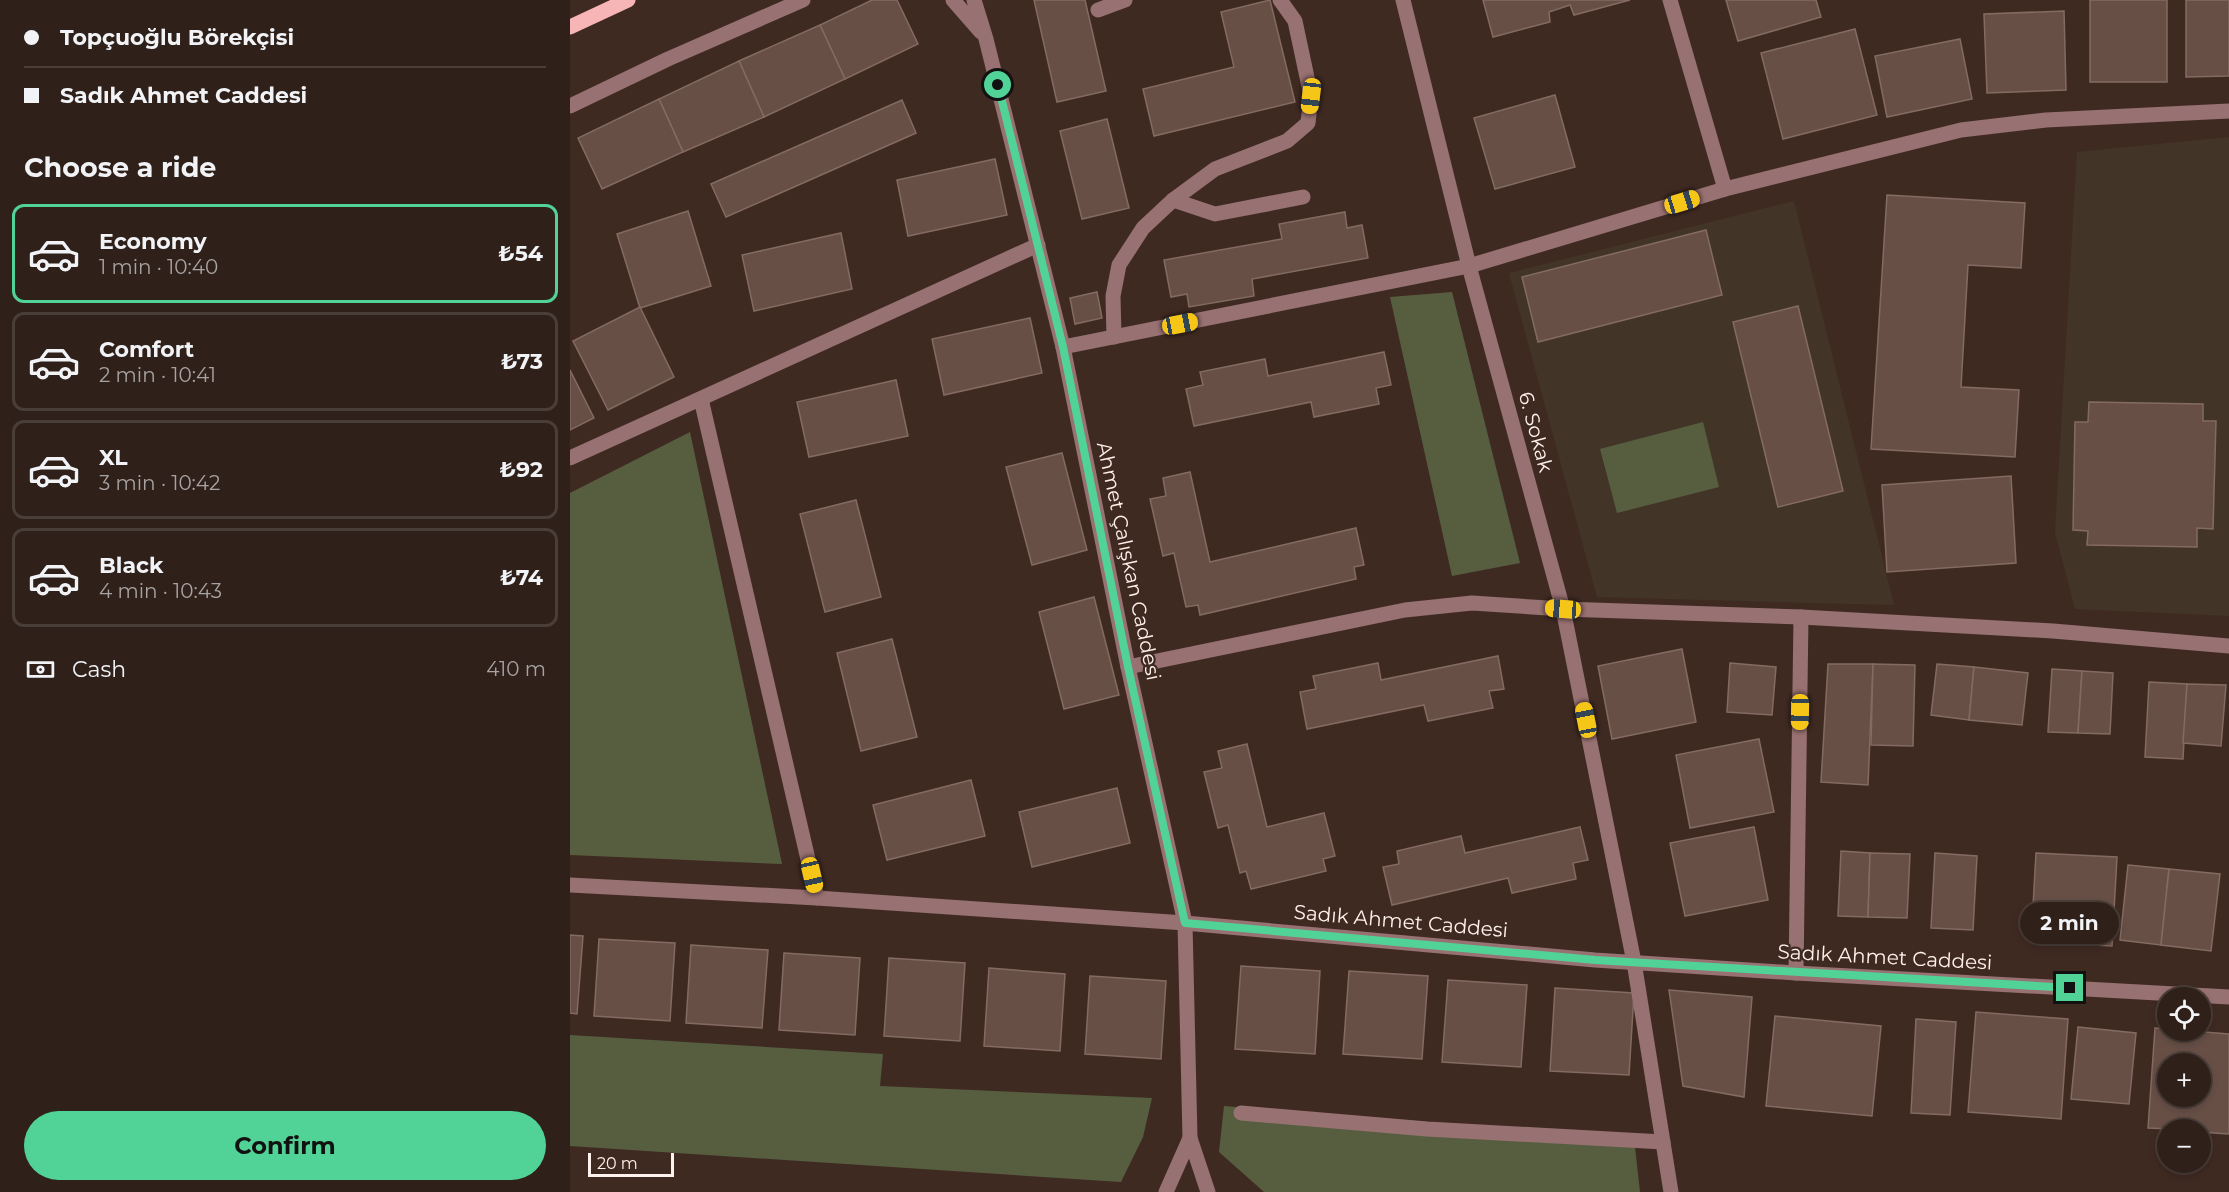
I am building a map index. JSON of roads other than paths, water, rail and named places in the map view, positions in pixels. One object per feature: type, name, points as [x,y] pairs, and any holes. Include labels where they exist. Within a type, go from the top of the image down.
[{"type":"main road","points":[[570,27],[623,1]]},
{"type":"street","points":[[570,106],[668,59],[803,0]]},
{"type":"street","points":[[953,0],[987,39]]},
{"type":"street","name":"Ahmet Çalışkan Caddesi","points":[[974,0],[987,39],[1063,347],[1128,667],[1185,923],[1190,1138]]},
{"type":"street","points":[[1098,10],[1125,0]]},
{"type":"street","points":[[1114,337],[1113,296],[1119,265],[1143,228],[1173,200],[1215,169],[1287,141],[1308,123],[1311,96],[1295,21],[1280,0]]},
{"type":"street","name":"6. Sokak","points":[[1403,0],[1468,266],[1563,609],[1634,962],[1671,1192]]},
{"type":"street","points":[[1670,0],[1725,189]]},
{"type":"street","points":[[1063,347],[1468,266],[1725,189],[1961,130],[2046,120],[2229,111]]},
{"type":"street","points":[[1173,200],[1215,214],[1303,197]]},
{"type":"street","points":[[570,458],[1038,246]]},
{"type":"street","points":[[701,399],[817,898]]},
{"type":"street","points":[[1128,667],[1405,610],[1472,603],[1563,609],[1801,617],[2053,631],[2229,645]]},
{"type":"street","points":[[1796,973],[1801,617]]},
{"type":"street","name":"Sadık Ahmet Caddesi","points":[[570,885],[817,898],[1185,923],[1634,962],[1796,973],[2229,997]]},
{"type":"street","points":[[1241,1113],[1427,1129],[1663,1142]]},
{"type":"street","points":[[1166,1192],[1190,1138]]},
{"type":"street","points":[[1190,1138],[1208,1192]]}]
